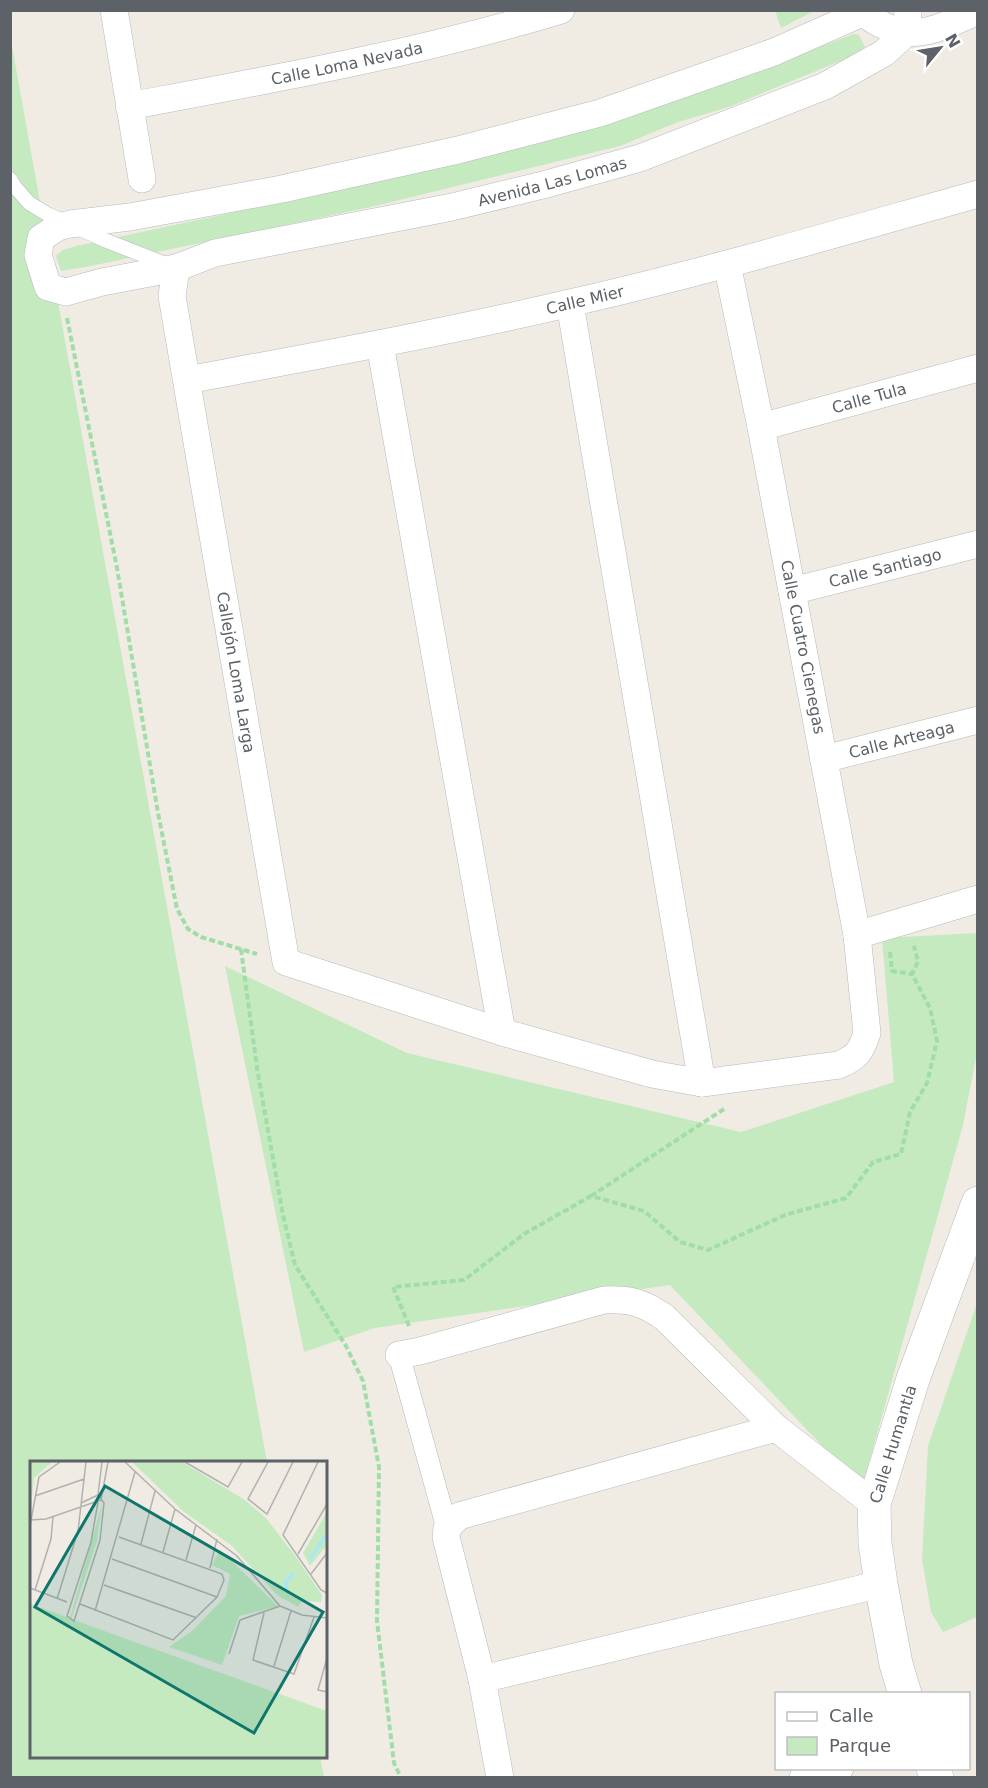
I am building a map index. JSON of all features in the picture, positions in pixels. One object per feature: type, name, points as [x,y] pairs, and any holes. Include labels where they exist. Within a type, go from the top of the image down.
[{"type":"street","points":[[114,10],[142,179]]},
{"type":"street","name":"Calle Loma Nevada","points":[[129,106],[328,69],[493,31],[561,10]]},
{"type":"street","points":[[70,224],[130,217],[282,189],[458,150],[600,113],[774,52],[860,12],[890,29],[907,22],[922,34],[978,10]]},
{"type":"street","name":"Avenida Las Lomas","points":[[70,224],[58,227],[41,238],[38,255],[48,287],[66,292],[102,282],[176,268],[215,253],[452,207],[640,158],[825,86],[884,53],[907,22]]},
{"type":"street","name":"Calle Mier","points":[[187,380],[380,344],[570,304],[727,264],[978,194]]},
{"type":"street","name":"Calle Cuatro Cienegas","points":[[702,1083],[838,1065],[852,1060],[862,1048],[867,1033],[857,935],[761,427],[727,264]]},
{"type":"street","name":"Callejón Loma Larga","points":[[176,268],[172,296],[286,962]]},
{"type":"street","points":[[286,962],[502,1032],[652,1074],[702,1083],[570,304]]},
{"type":"street","points":[[380,344],[502,1032]]},
{"type":"street","name":"Calle Tula","points":[[761,427],[978,368]]},
{"type":"street","name":"Calle Santiago","points":[[792,591],[978,544]]},
{"type":"street","name":"Calle Arteaga","points":[[824,759],[978,720]]},
{"type":"street","points":[[857,935],[978,899]]},
{"type":"street","name":"Calle Humantla","points":[[904,1692],[896,1664],[881,1584],[875,1544],[874,1504],[913,1379],[978,1203]]},
{"type":"street","points":[[500,1778],[482,1679],[446,1537],[447,1528],[410,1353],[604,1300],[626,1299],[646,1305],[664,1317],[776,1428],[874,1504]]},
{"type":"street","points":[[447,1528],[459,1516],[776,1428]]},
{"type":"street","points":[[482,1679],[881,1584]]},
{"type":"street","points":[[803,1778],[833,1770]]},
{"type":"lane","points":[[10,179],[29,203],[47,214],[176,268]]},
{"type":"path","points":[[67,315],[117,568],[160,824],[177,909],[188,928],[201,937],[286,962]]},
{"type":"path","points":[[912,974],[918,962],[913,945]]},
{"type":"path","points":[[896,947],[890,951],[892,971],[912,974]]},
{"type":"path","points":[[241,950],[257,1068],[283,1215],[295,1265],[346,1346],[363,1381],[379,1467],[377,1621],[394,1764],[401,1778]]},
{"type":"path","points":[[591,1196],[644,1212],[680,1242],[708,1250],[785,1215],[846,1198],[873,1162],[901,1154],[910,1112],[927,1083],[937,1041],[930,1008],[912,974]]},
{"type":"path","points":[[410,1353],[393,1287],[464,1280],[524,1234],[591,1196],[709,1117],[730,1106]]},
{"type":"green space","points":[[775,10],[814,10],[814,11],[781,28]]},
{"type":"green space","points":[[854,34],[859,35],[865,47],[850,57],[729,107],[678,122],[620,146],[371,207],[91,266],[61,271],[56,256],[63,250],[76,246],[348,188],[614,123]]},
{"type":"green space","points":[[10,35],[267,1461],[30,1461],[30,1758],[320,1758],[324,1777],[11,1777]]},
{"type":"green space","points":[[977,933],[977,1053],[963,1125],[862,1488],[670,1285],[375,1328],[304,1352],[225,966],[407,1053],[741,1132],[894,1082],[882,938]]},
{"type":"green space","points":[[977,1303],[977,1617],[943,1632],[931,1612],[922,1559],[928,1446]]}]
